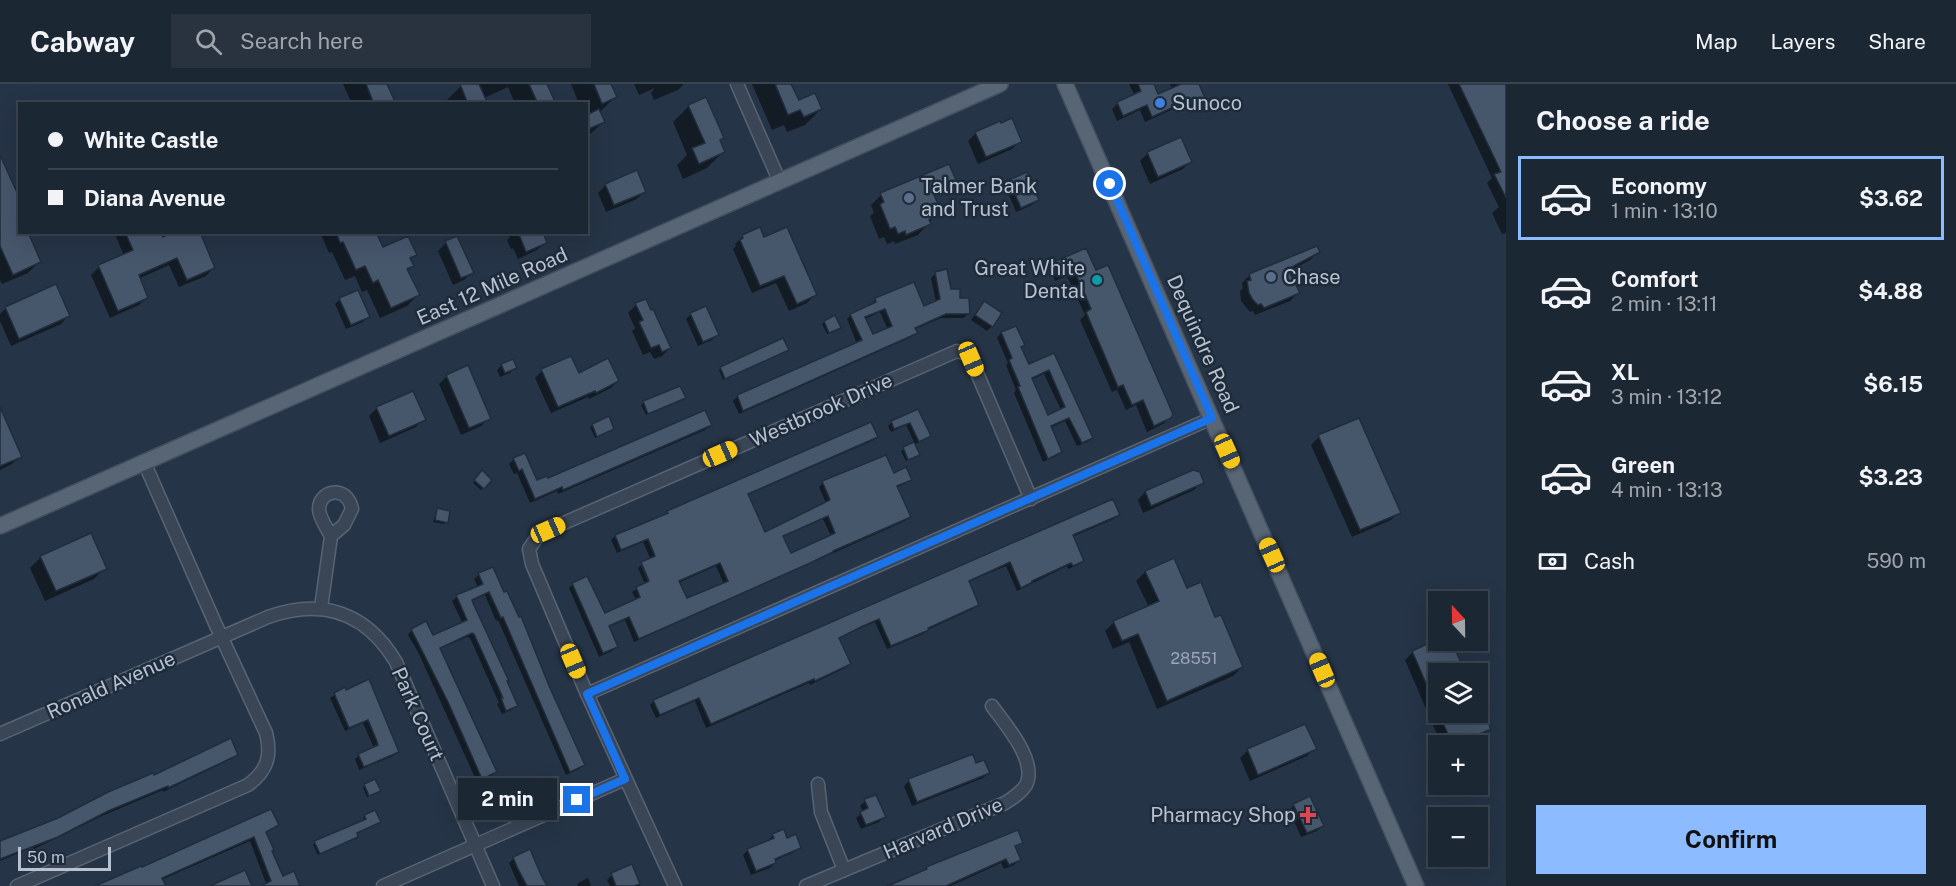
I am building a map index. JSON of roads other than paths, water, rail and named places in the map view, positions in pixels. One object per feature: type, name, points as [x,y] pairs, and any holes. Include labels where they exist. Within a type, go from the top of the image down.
[{"type":"main road","name":"East 12 Mile Road","points":[[0,526],[1000,84]]},
{"type":"main road","name":"Dequindre Road","points":[[1065,84],[1416,886]]},
{"type":"street","points":[[737,84],[779,180]]},
{"type":"street","name":"Westbrook Drive","points":[[587,694],[532,564],[530,549],[533,542],[548,530],[957,351],[968,354],[971,359],[1031,499]]},
{"type":"street","points":[[675,886],[587,694],[1212,418]]},
{"type":"street","points":[[26,884],[248,785],[260,775],[266,766],[269,746],[266,733],[144,462]]},
{"type":"street","points":[[321,608],[331,536]]},
{"type":"street","name":"Park Court","points":[[221,636],[285,611],[299,608],[321,608],[350,616],[378,636],[396,662],[493,886]]},
{"type":"street","name":"Ronald Avenue","points":[[0,734],[221,636]]},
{"type":"street","name":"Harvard Drive","points":[[806,886],[1005,803],[1018,795],[1026,784],[1029,773],[1026,761],[1020,746],[992,706]]},
{"type":"street","points":[[383,886],[625,779]]},
{"type":"street","points":[[818,784],[821,812],[844,870]]},
{"type":"place","name":"Sunoco","points":[[1160,103]]},
{"type":"place","name":"Talmer Bank and Trust","points":[[909,198]]},
{"type":"place","name":"Chase","points":[[1271,277]]},
{"type":"place","name":"Great White Dental","points":[[1097,280]]},
{"type":"place","name":"Pharmacy Shop","points":[[1308,815]]}]
